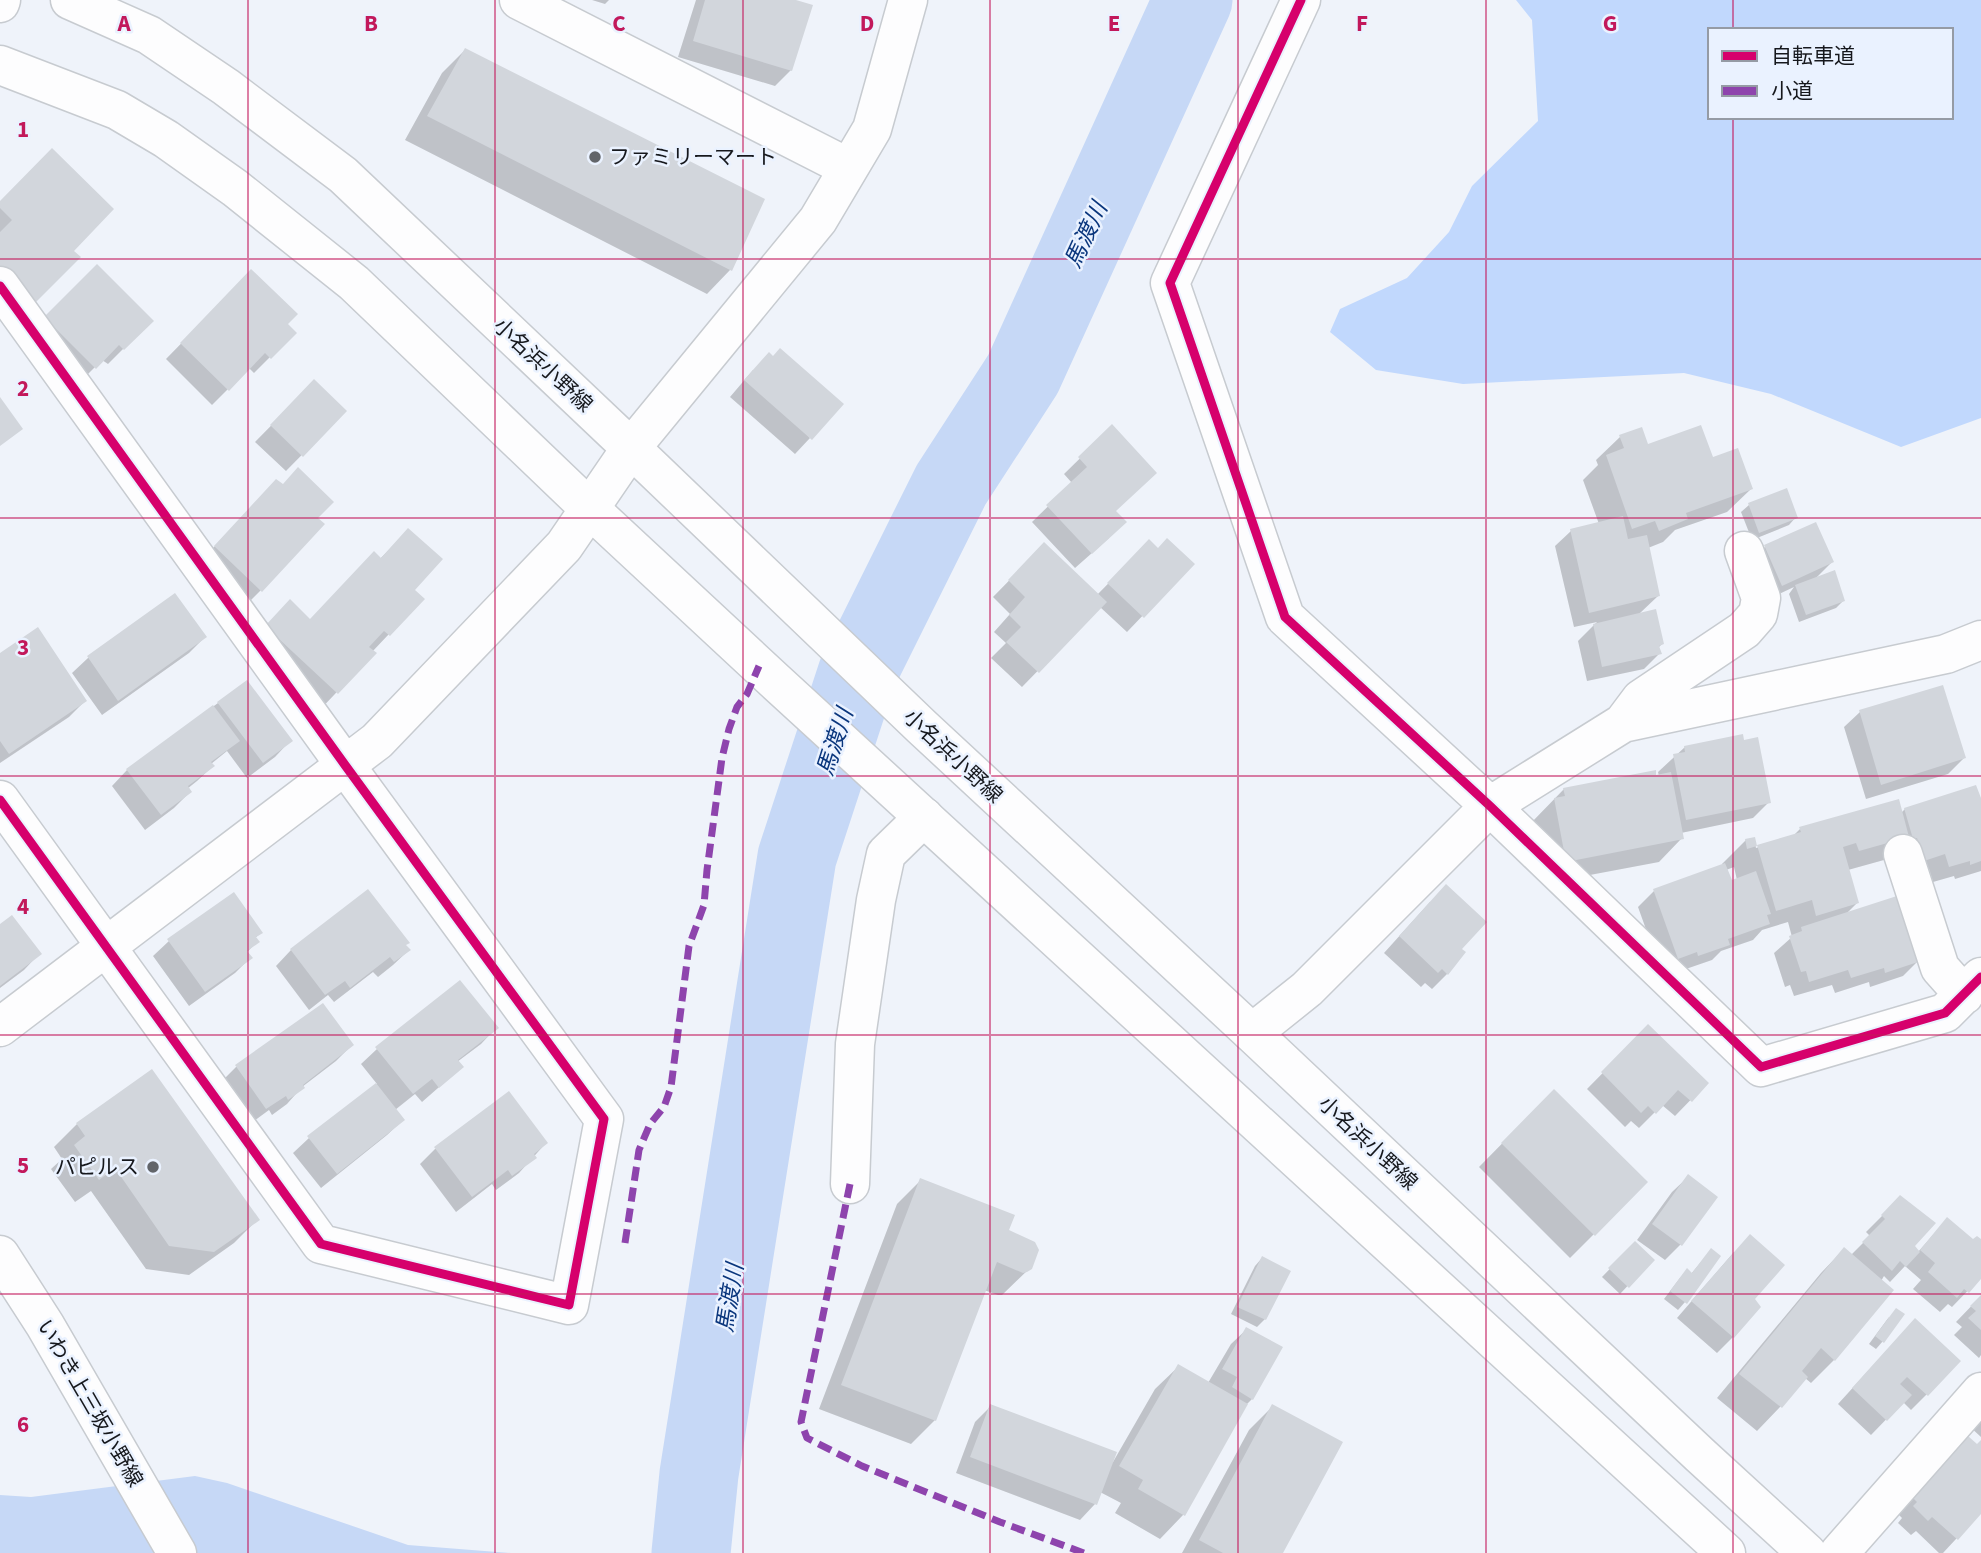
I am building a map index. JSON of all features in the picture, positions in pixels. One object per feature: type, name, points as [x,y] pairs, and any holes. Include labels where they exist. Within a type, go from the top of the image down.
[{"type":"street","name":"小名浜小野線","points":[[70,0],[149,35],[226,87],[343,175],[922,727],[1252,1033],[1689,1446],[1807,1553]]},
{"type":"street","points":[[519,0],[849,168]]},
{"type":"street","points":[[0,1027],[377,741],[564,545],[631,448],[818,220],[872,129],[908,0]]},
{"type":"street","points":[[1301,0],[1170,283],[1285,617],[1490,806],[1761,1067],[1945,1013],[1972,986],[1940,968],[1903,854]]},
{"type":"street","points":[[0,65],[117,110],[166,139],[235,188],[354,284],[775,681],[1726,1553]]},
{"type":"street","points":[[0,286],[604,1119],[569,1305],[321,1244],[0,800]]},
{"type":"street","points":[[1252,1033],[1307,989],[1490,806],[1623,723],[1642,699],[1744,630],[1758,614],[1762,598],[1744,551]]},
{"type":"street","points":[[1623,723],[1946,654],[1981,640]]},
{"type":"street","points":[[850,1184],[855,1044],[876,900],[886,854],[913,806]]},
{"type":"street","name":"いわき上三坂小野線","points":[[0,1255],[45,1325],[177,1553]]},
{"type":"street","points":[[1839,1553],[1981,1391]]},
{"type":"shaded area","points":[[1516,0],[1981,0],[1981,418],[1901,447],[1771,394],[1684,373],[1463,384],[1376,370],[1330,332],[1340,309],[1407,278],[1449,232],[1472,186],[1538,121],[1532,20]]},
{"type":"shaded area","points":[[195,1476],[227,1483],[408,1545],[511,1553],[0,1553],[0,1495],[31,1497]]},
{"type":"building","points":[[705,0],[796,0],[813,5],[792,71],[693,41]]},
{"type":"building","name":"ファミリーマート","points":[[465,48],[765,199],[732,271],[427,116]]},
{"type":"building","points":[[52,148],[114,209],[74,251],[81,257],[36,302],[0,267],[0,232],[12,220],[0,208],[0,201]]},
{"type":"building","points":[[97,264],[154,321],[124,350],[119,345],[96,369],[44,317]]},
{"type":"building","points":[[251,269],[298,314],[288,324],[297,333],[271,359],[265,353],[229,391],[180,343]]},
{"type":"building","points":[[780,348],[844,404],[812,440],[744,380],[769,352],[773,356]]},
{"type":"building","points":[[314,379],[347,411],[303,457],[270,425]]},
{"type":"building","points":[[0,397],[23,429],[0,446]]},
{"type":"building","points":[[1112,424],[1157,473],[1116,511],[1127,522],[1092,554],[1046,505],[1087,467],[1078,457]]},
{"type":"building","points":[[1701,425],[1713,457],[1738,448],[1753,489],[1686,513],[1688,519],[1659,531],[1655,521],[1632,529],[1606,455],[1624,448],[1619,435],[1642,427],[1648,444]]},
{"type":"building","points":[[298,467],[334,502],[318,518],[325,524],[262,592],[214,546],[276,479],[283,484]]},
{"type":"building","points":[[1787,488],[1798,518],[1759,533],[1748,503]]},
{"type":"building","points":[[1623,516],[1628,539],[1647,535],[1660,596],[1589,613],[1570,529]]},
{"type":"building","points":[[1816,522],[1834,562],[1782,586],[1764,545]]},
{"type":"building","points":[[408,528],[443,559],[415,590],[425,599],[390,636],[384,631],[369,647],[377,653],[338,694],[265,626],[290,599],[310,619],[374,551],[381,558]]},
{"type":"building","points":[[1167,538],[1195,564],[1144,618],[1107,583],[1149,539],[1158,548]]},
{"type":"building","points":[[1044,542],[1107,602],[1039,673],[1006,642],[1021,627],[1009,615],[1025,597],[1008,580]]},
{"type":"building","points":[[1835,570],[1845,601],[1806,615],[1795,585]]},
{"type":"building","points":[[175,593],[207,637],[118,701],[87,656]]},
{"type":"building","points":[[1656,609],[1664,644],[1659,646],[1662,654],[1602,667],[1593,624]]},
{"type":"building","points":[[38,627],[87,701],[9,754],[0,741],[0,653]]},
{"type":"building","points":[[247,680],[293,741],[263,763],[217,702]]},
{"type":"building","points":[[1943,685],[1966,758],[1881,785],[1859,710]]},
{"type":"building","points":[[213,705],[240,741],[211,762],[215,766],[188,786],[192,792],[161,815],[126,769]]},
{"type":"building","points":[[1743,734],[1744,740],[1758,737],[1771,803],[1686,820],[1673,754],[1685,752],[1684,746]]},
{"type":"building","points":[[1656,770],[1656,775],[1671,772],[1684,839],[1566,862],[1554,798],[1565,796],[1563,788]]},
{"type":"building","points":[[1976,785],[1981,798],[1981,861],[1949,867],[1945,854],[1924,861],[1917,838],[1913,839],[1904,808]]},
{"type":"building","points":[[1899,799],[1909,837],[1859,851],[1856,843],[1843,847],[1859,903],[1816,916],[1812,900],[1776,911],[1757,845],[1801,832],[1799,827]]},
{"type":"building","points":[[1755,837],[1757,846],[1747,849],[1745,839]]},
{"type":"building","points":[[1725,863],[1732,880],[1756,871],[1771,914],[1767,915],[1770,924],[1728,939],[1730,945],[1698,956],[1697,952],[1678,959],[1653,889]]},
{"type":"building","points":[[1446,884],[1487,922],[1462,949],[1466,952],[1448,975],[1442,969],[1438,973],[1399,936]]},
{"type":"building","points":[[368,889],[410,943],[406,945],[411,950],[394,962],[390,957],[350,988],[345,981],[325,995],[290,949]]},
{"type":"building","points":[[234,892],[263,933],[256,937],[260,942],[247,951],[253,958],[205,992],[167,939]]},
{"type":"building","points":[[1900,895],[1921,961],[1885,973],[1884,968],[1851,978],[1848,970],[1809,982],[1806,971],[1801,972],[1789,936],[1802,931],[1801,927]]},
{"type":"building","points":[[12,915],[42,954],[0,986],[0,924]]},
{"type":"building","points":[[460,980],[499,1028],[458,1060],[464,1067],[439,1088],[432,1079],[413,1094],[375,1047]]},
{"type":"building","points":[[323,1003],[354,1045],[303,1085],[305,1088],[288,1100],[286,1096],[266,1109],[235,1065]]},
{"type":"building","points":[[1648,1024],[1709,1083],[1692,1102],[1678,1090],[1656,1114],[1648,1106],[1641,1113],[1601,1072]]},
{"type":"building","points":[[152,1069],[260,1220],[214,1252],[169,1246],[115,1168],[99,1180],[74,1145],[85,1136],[76,1123]]},
{"type":"building","points":[[376,1083],[405,1120],[337,1174],[307,1136]]},
{"type":"building","points":[[1554,1089],[1648,1182],[1595,1236],[1501,1143]]},
{"type":"building","points":[[509,1091],[548,1143],[534,1154],[537,1158],[512,1176],[508,1170],[472,1197],[434,1147]]},
{"type":"building","points":[[1688,1174],[1718,1197],[1682,1246],[1652,1224]]},
{"type":"building","points":[[920,1178],[1015,1215],[1009,1230],[1035,1242],[1039,1250],[1032,1269],[1027,1272],[1023,1273],[997,1262],[936,1421],[841,1385]]},
{"type":"building","points":[[1900,1195],[1936,1223],[1915,1246],[1920,1252],[1906,1267],[1900,1261],[1892,1271],[1862,1242],[1885,1219],[1881,1215]]},
{"type":"building","points":[[1947,1217],[1973,1239],[1977,1236],[1981,1239],[1981,1279],[1969,1293],[1964,1289],[1957,1298],[1928,1272],[1935,1263],[1920,1250]]},
{"type":"building","points":[[1750,1234],[1785,1265],[1755,1299],[1761,1307],[1734,1338],[1691,1301]]},
{"type":"building","points":[[1635,1241],[1655,1260],[1629,1288],[1608,1268]]},
{"type":"building","points":[[1844,1247],[1894,1290],[1835,1361],[1821,1348],[1802,1371],[1808,1377],[1782,1408],[1739,1374]]},
{"type":"building","points":[[1711,1248],[1721,1256],[1687,1304],[1670,1291],[1687,1268],[1692,1273]]},
{"type":"building","points":[[1262,1256],[1291,1271],[1266,1320],[1237,1307]]},
{"type":"building","points":[[1981,1295],[1981,1330],[1968,1318],[1976,1311],[1970,1306]]},
{"type":"building","points":[[1896,1308],[1905,1314],[1884,1343],[1875,1336]]},
{"type":"building","points":[[1915,1318],[1961,1361],[1928,1396],[1907,1377],[1900,1384],[1912,1395],[1887,1421],[1852,1388]]},
{"type":"building","points":[[1246,1327],[1283,1347],[1253,1400],[1232,1387],[1237,1377],[1222,1369]]},
{"type":"building","points":[[1178,1364],[1248,1404],[1185,1516],[1138,1489],[1143,1480],[1119,1466]]},
{"type":"building","points":[[990,1404],[1117,1452],[1097,1505],[970,1457]]},
{"type":"building","points":[[1272,1404],[1343,1442],[1283,1553],[1223,1553],[1199,1540]]},
{"type":"building","points":[[1968,1436],[1977,1444],[1981,1440],[1981,1514],[1958,1540],[1932,1517],[1928,1521],[1913,1506],[1917,1502],[1912,1497]]},
{"type":"waterway","name":"馬渡川","points":[[691,1553],[699,1474],[797,857],[857,674],[951,485],[1023,374],[1193,0]]},
{"type":"marked path","points":[[625,1243],[639,1150],[650,1124],[664,1107],[671,1087],[689,946],[704,905],[722,758],[737,707],[747,694],[759,666]]},
{"type":"marked path","points":[[850,1184],[801,1422],[807,1438],[862,1466],[1084,1553]]},
{"type":"cycle path","points":[[1301,0],[1170,283],[1285,617],[1490,806],[1761,1067],[1945,1013],[1981,977]]},
{"type":"cycle path","points":[[0,286],[604,1119],[569,1305],[321,1244],[0,800]]},
{"type":"place","name":"ファミリーマート","points":[[595,157]]},
{"type":"place","name":"パピルス","points":[[153,1167]]}]
